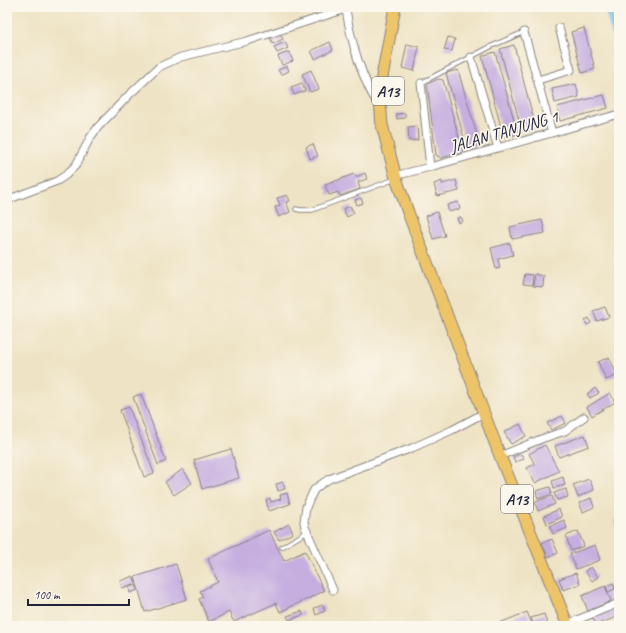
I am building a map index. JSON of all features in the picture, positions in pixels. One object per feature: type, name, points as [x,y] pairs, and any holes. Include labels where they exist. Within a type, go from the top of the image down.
[{"type":"main road","name":"A13","points":[[396,7],[380,88],[382,125],[391,160],[399,176],[460,337],[469,371]]},
{"type":"main road","name":"A13","points":[[396,7],[387,113],[403,198],[500,456],[567,625]]},
{"type":"street","points":[[7,200],[57,181],[66,175],[76,165],[90,138],[98,127],[130,94],[159,68],[181,57],[247,41],[346,8],[347,21],[361,66],[372,96],[380,107]]},
{"type":"street","points":[[538,80],[571,70],[559,28]]},
{"type":"street","points":[[524,32],[552,133]]},
{"type":"street","points":[[471,57],[498,148]]},
{"type":"street","points":[[421,83],[430,167]]},
{"type":"street","name":"JALAN TANJUNG 1","points":[[399,176],[616,115]]},
{"type":"street","points":[[333,590],[304,522],[306,507],[314,490],[328,479],[412,448],[452,430],[484,413]]},
{"type":"street","points":[[500,456],[565,431],[584,417]]},
{"type":"street","points":[[567,625],[619,603]]},
{"type":"lane","points":[[421,83],[524,32]]},
{"type":"lane","points":[[296,209],[312,210],[399,176]]},
{"type":"lane","points":[[282,547],[307,532]]},
{"type":"building","points":[[584,28],[595,69],[582,73],[571,32]]},
{"type":"building","points":[[280,33],[283,39],[273,44],[270,38]]},
{"type":"building","points":[[448,37],[455,39],[452,51],[444,50]]},
{"type":"building","points":[[285,42],[288,48],[277,53],[274,47]]},
{"type":"building","points":[[330,42],[333,50],[315,59],[311,51]]},
{"type":"building","points":[[407,44],[419,47],[414,71],[402,68]]},
{"type":"building","points":[[514,45],[536,128],[522,132],[500,49]]},
{"type":"building","points":[[289,52],[293,61],[282,65],[278,56]]},
{"type":"building","points":[[495,52],[518,134],[504,138],[482,56]]},
{"type":"building","points":[[287,66],[289,71],[281,75],[278,70]]},
{"type":"building","points":[[311,70],[319,89],[310,92],[302,74]]},
{"type":"building","points":[[458,70],[480,145],[467,149],[446,73]]},
{"type":"building","points":[[438,79],[443,80],[463,152],[441,158],[436,155],[427,84]]},
{"type":"building","points":[[302,83],[305,91],[294,95],[291,87]]},
{"type":"building","points":[[576,84],[579,97],[555,103],[552,89]]},
{"type":"building","points":[[604,95],[608,108],[560,121],[557,107]]},
{"type":"building","points":[[405,113],[405,118],[397,119],[396,114]]},
{"type":"building","points":[[417,126],[418,140],[409,141],[408,127]]},
{"type":"building","points":[[313,144],[318,156],[310,159],[306,147]]},
{"type":"building","points":[[365,173],[367,179],[358,182],[360,189],[340,196],[338,192],[329,195],[325,185],[354,174],[356,177]]},
{"type":"building","points":[[456,180],[459,191],[437,196],[434,184],[442,181],[442,184]]},
{"type":"building","points":[[287,195],[290,201],[286,202],[290,212],[279,217],[275,207],[280,205],[277,198]]},
{"type":"building","points":[[361,198],[363,203],[357,205],[355,200]]},
{"type":"building","points":[[458,202],[460,209],[449,212],[447,205]]},
{"type":"building","points":[[350,206],[354,213],[347,217],[343,209]]},
{"type":"building","points":[[437,212],[445,236],[433,239],[426,216]]},
{"type":"building","points":[[461,217],[463,221],[459,223],[457,218]]},
{"type":"building","points":[[542,220],[545,233],[512,239],[510,227]]},
{"type":"building","points":[[510,243],[513,255],[498,259],[500,268],[496,269],[491,248]]},
{"type":"building","points":[[525,274],[533,275],[532,285],[523,284]]},
{"type":"building","points":[[535,274],[544,276],[543,287],[533,286]]},
{"type":"building","points":[[605,307],[609,317],[597,321],[593,311]]},
{"type":"building","points":[[589,318],[591,323],[587,325],[585,320]]},
{"type":"building","points":[[609,357],[617,375],[606,380],[598,362]]},
{"type":"building","points":[[595,388],[599,393],[590,398],[587,394]]},
{"type":"building","points":[[610,393],[615,402],[592,416],[587,407]]},
{"type":"building","points":[[141,394],[166,461],[158,465],[133,397]]},
{"type":"building","points":[[129,407],[154,473],[144,477],[120,410]]},
{"type":"building","points":[[562,416],[566,423],[551,430],[547,423]]},
{"type":"building","points":[[520,424],[526,436],[511,444],[504,432]]},
{"type":"building","points":[[585,435],[589,446],[559,457],[555,446]]},
{"type":"building","points":[[545,445],[559,471],[535,483],[527,468],[535,464],[529,454]]},
{"type":"building","points":[[231,449],[239,478],[202,489],[194,460]]},
{"type":"building","points":[[521,454],[524,459],[515,462],[513,457]]},
{"type":"building","points":[[183,469],[192,483],[174,495],[165,482]]},
{"type":"building","points":[[563,477],[565,485],[554,488],[552,481]]},
{"type":"building","points":[[589,479],[594,490],[578,497],[573,485]]},
{"type":"building","points":[[283,482],[285,489],[278,491],[276,484]]},
{"type":"building","points":[[550,487],[552,494],[538,499],[536,491]]},
{"type":"building","points":[[566,489],[568,497],[557,500],[554,493]]},
{"type":"building","points":[[287,493],[290,504],[269,511],[266,500],[270,498],[271,502],[281,499],[280,495]]},
{"type":"building","points":[[552,496],[555,504],[538,511],[535,502]]},
{"type":"building","points":[[591,498],[594,507],[583,512],[579,503]]},
{"type":"building","points":[[559,509],[562,517],[547,524],[544,516]]},
{"type":"building","points":[[619,518],[619,533],[614,520]]},
{"type":"building","points":[[564,520],[567,528],[553,534],[550,526]]},
{"type":"building","points":[[289,524],[293,533],[279,540],[274,532]]},
{"type":"building","points":[[269,530],[284,561],[305,551],[324,591],[280,612],[276,603],[234,622],[229,612],[209,622],[199,599],[203,597],[200,591],[218,582],[208,559]]},
{"type":"building","points":[[578,531],[584,546],[571,551],[566,536]]},
{"type":"building","points":[[552,539],[558,553],[548,557],[542,543]]},
{"type":"building","points":[[595,545],[600,560],[576,569],[570,554]]},
{"type":"building","points":[[176,564],[187,599],[145,612],[135,577]]},
{"type":"building","points":[[591,567],[598,577],[592,581],[585,571]]},
{"type":"building","points":[[576,573],[580,584],[563,590],[559,579]]},
{"type":"building","points":[[133,576],[136,583],[122,588],[120,581]]},
{"type":"building","points":[[613,583],[615,589],[608,592],[606,586]]},
{"type":"building","points":[[136,585],[138,590],[130,593],[129,587]]},
{"type":"building","points":[[605,586],[611,601],[588,611],[582,596]]},
{"type":"building","points":[[323,605],[325,611],[316,615],[314,608]]},
{"type":"building","points":[[618,606],[619,616],[596,625],[592,616]]},
{"type":"building","points":[[302,611],[303,615],[289,620],[287,616]]},
{"type":"building","points":[[527,612],[533,626],[492,626]]},
{"type":"building","points":[[544,614],[548,626],[534,626],[531,618]]},
{"type":"waterway","points":[[610,7],[619,37]]}]
